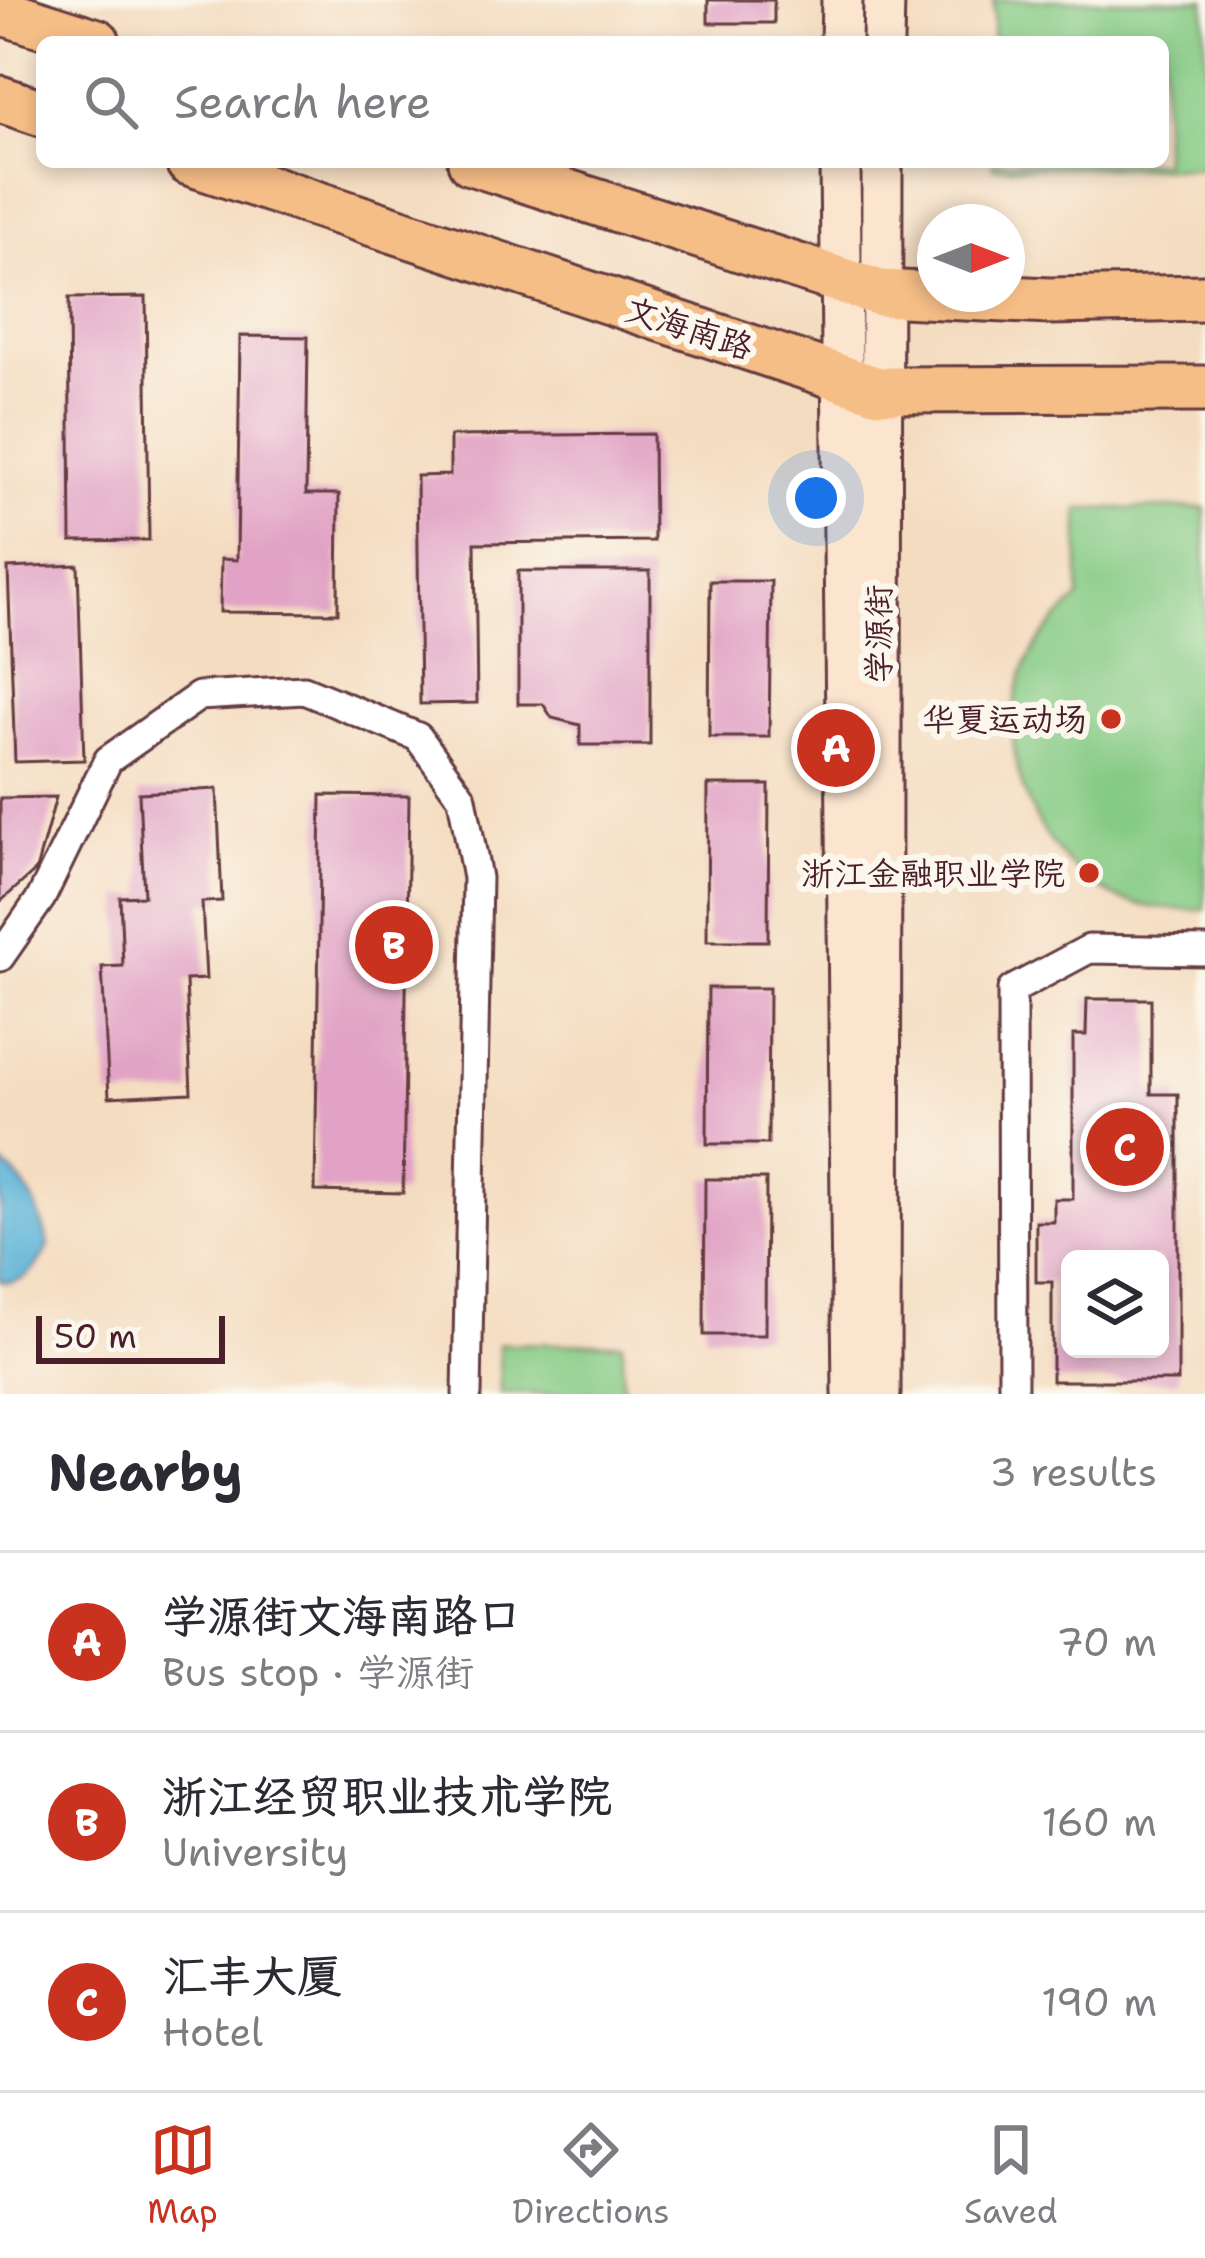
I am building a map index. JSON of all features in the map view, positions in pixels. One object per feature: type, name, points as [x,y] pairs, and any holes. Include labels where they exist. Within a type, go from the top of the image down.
[{"type":"main road","points":[[841,36],[842,0]]},
{"type":"main road","points":[[883,36],[884,0]]},
{"type":"main road","points":[[0,11],[78,36]]},
{"type":"main road","points":[[0,99],[36,111]]},
{"type":"main road","name":"文海南路","points":[[207,168],[859,384],[1205,389]]},
{"type":"main road","points":[[490,168],[859,286],[1050,301],[1205,298]]},
{"type":"main road","points":[[841,168],[859,286]]},
{"type":"main road","name":"学源街","points":[[880,1394],[859,286],[881,168]]},
{"type":"main road","points":[[853,1394],[859,384]]},
{"type":"street","points":[[0,957],[40,898],[108,760],[199,695],[304,690],[418,737],[462,798],[477,878],[467,1394]]},
{"type":"street","points":[[1013,1394],[1012,990],[1089,949],[1205,951]]},
{"type":"green space","points":[[994,0],[1205,0],[1205,168],[1169,168],[1169,36],[993,36]]},
{"type":"green space","name":"华夏运动场","points":[[1205,508],[1205,910],[1154,907],[1105,892],[1055,847],[1023,787],[1013,720],[1018,687],[1031,655],[1079,598],[1079,509]]},
{"type":"green space","points":[[622,1343],[623,1394],[500,1394],[499,1344]]},
{"type":"water","points":[[0,1163],[26,1189],[49,1246],[30,1273],[9,1282],[0,1281]]},
{"type":"building","points":[[708,0],[774,0],[774,23],[708,23]]},
{"type":"building","points":[[146,297],[149,540],[71,541],[69,298]]},
{"type":"building","points":[[240,336],[308,337],[306,494],[339,494],[338,613],[220,612],[221,559],[237,560]]},
{"type":"building","points":[[653,434],[654,541],[475,543],[477,703],[420,704],[417,476],[450,475],[450,436]]},
{"type":"building","points":[[78,565],[84,760],[15,762],[8,568]]},
{"type":"building","points":[[518,571],[650,571],[650,745],[580,745],[580,725],[552,718],[543,704],[518,704]]},
{"type":"building","points":[[710,581],[771,581],[769,737],[709,737]]},
{"type":"building","points":[[708,785],[769,785],[768,941],[707,941]]},
{"type":"building","points":[[217,789],[222,901],[202,902],[206,979],[186,980],[191,1093],[109,1097],[102,967],[123,966],[120,897],[144,896],[139,793]]},
{"type":"building","points":[[321,795],[409,796],[403,1193],[315,1191]]},
{"type":"building","points":[[56,797],[36,870],[0,902],[0,798]]},
{"type":"building","points":[[708,988],[769,988],[768,1144],[707,1144]]},
{"type":"building","points":[[1087,999],[1151,999],[1151,1094],[1178,1094],[1178,1381],[1052,1381],[1052,1282],[1036,1282],[1036,1222],[1054,1222],[1054,1199],[1073,1199],[1073,1035],[1086,1035]]},
{"type":"building","points":[[705,1179],[766,1179],[765,1335],[704,1335]]},
{"type":"place","name":"华夏运动场","points":[[1111,719]]},
{"type":"place","name":"学源街文海南路口","points":[[836,748]]},
{"type":"place","name":"浙江金融职业学院","points":[[1089,873]]},
{"type":"place","name":"浙江经贸职业技术学院","points":[[394,945]]},
{"type":"place","name":"汇丰大厦","points":[[1125,1147]]}]
